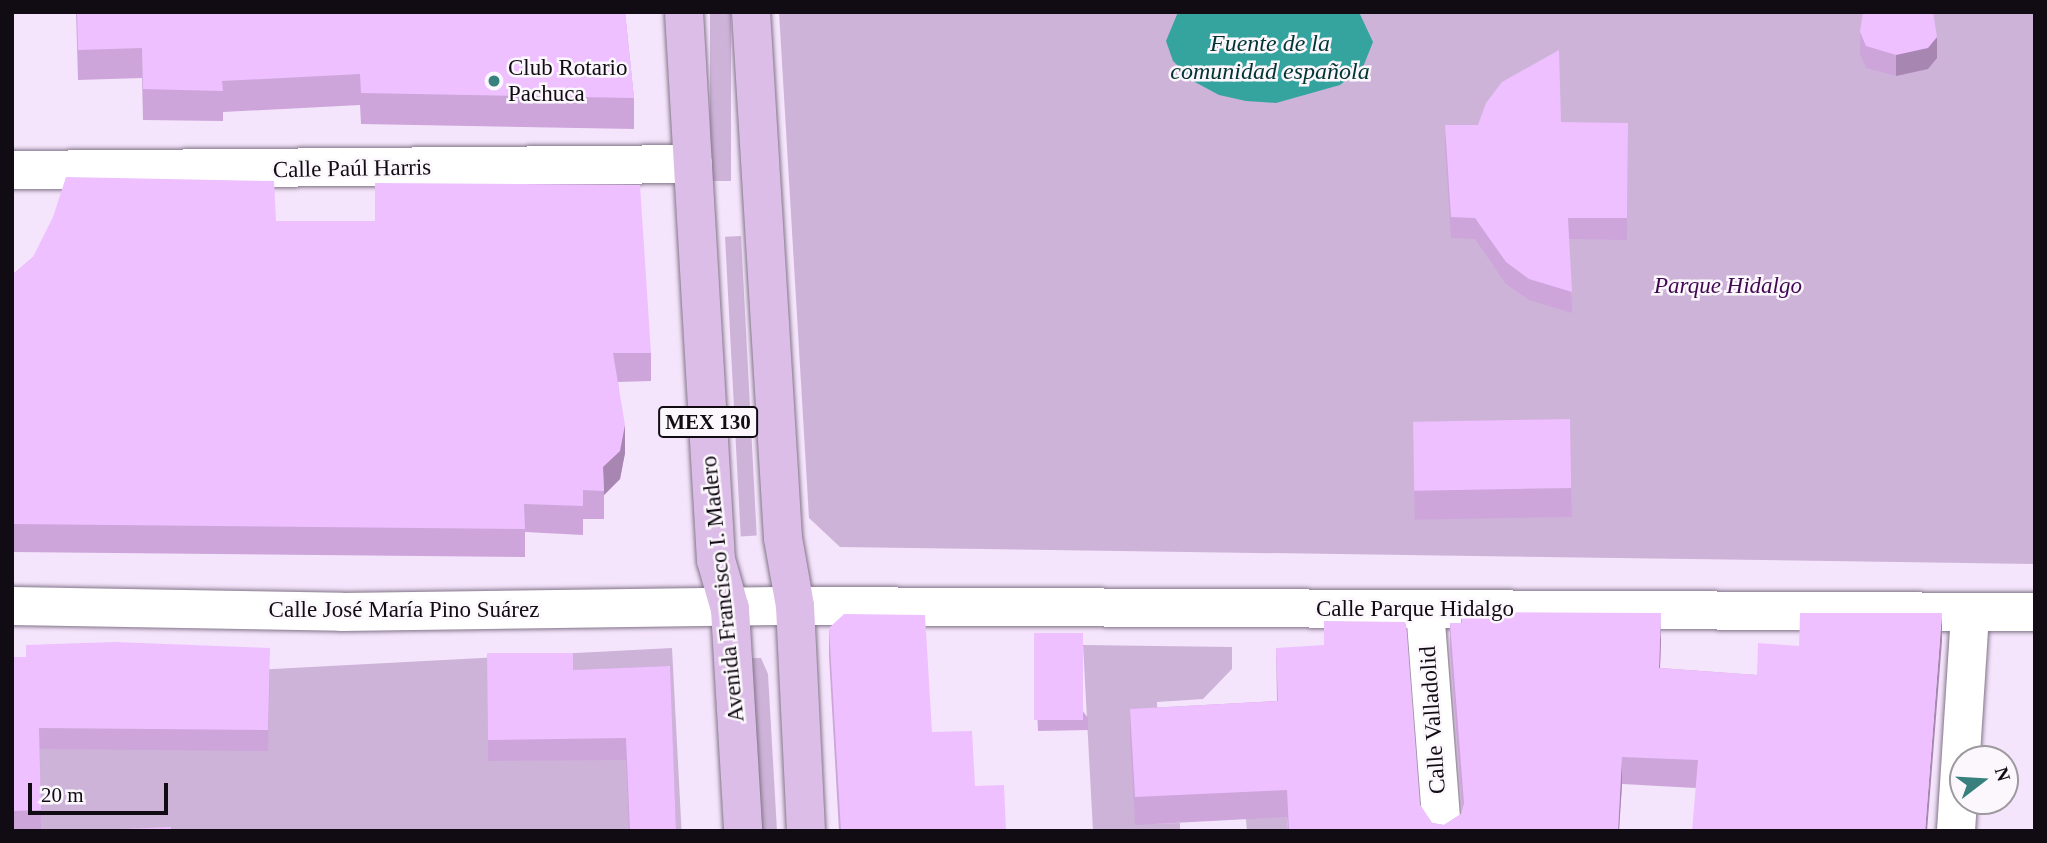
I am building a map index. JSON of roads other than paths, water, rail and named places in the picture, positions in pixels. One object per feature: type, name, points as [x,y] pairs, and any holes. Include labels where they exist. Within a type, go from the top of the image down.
[{"type":"main road","name":"Avenida Francisco I. Madero","points":[[684,12],[716,560],[730,609],[743,831]]},
{"type":"main road","name":"MEX 130","points":[[751,12],[783,538],[795,606],[806,831]]},
{"type":"street","name":"Calle Paúl Harris","points":[[12,170],[693,164]]},
{"type":"street","name":"Calle José María Pino Suárez","points":[[12,606],[342,612],[730,609],[795,606]]},
{"type":"street","name":"Calle Parque Hidalgo","points":[[795,606],[2035,612]]},
{"type":"street","name":"Calle Valladolid","points":[[1425,610],[1442,831]]},
{"type":"street","points":[[1956,831],[1970,611]]},
{"type":"water","name":"Fuente de la comunidad española","points":[[1178,12],[1359,12],[1373,42],[1363,67],[1340,85],[1276,103],[1246,101],[1219,95],[1193,81],[1173,61],[1166,41]]},
{"type":"place","name":"Club Rotario Pachuca","points":[[494,81]]},
{"type":"park label","name":"Parque Hidalgo","points":[[1728,286]]}]
